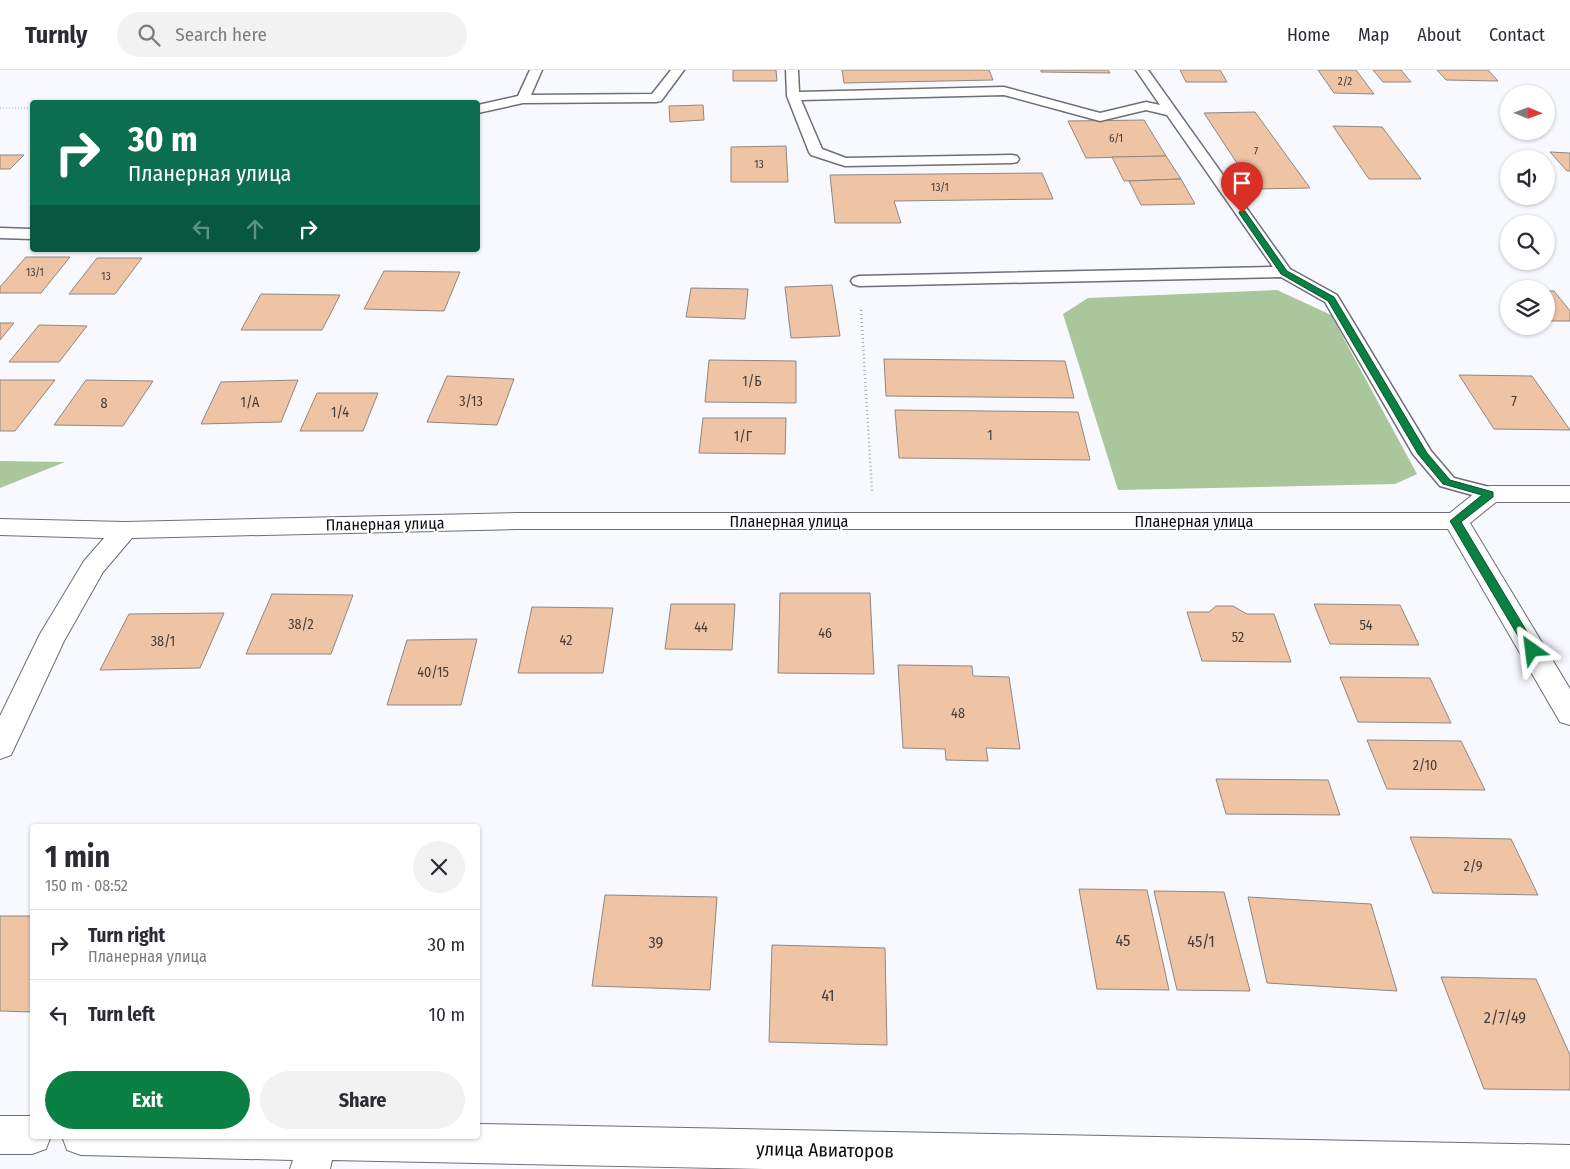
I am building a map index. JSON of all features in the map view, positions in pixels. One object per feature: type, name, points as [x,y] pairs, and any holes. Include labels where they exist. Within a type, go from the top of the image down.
[{"type":"street","points":[[1570,494],[1490,494],[1456,521],[1570,714]]},
{"type":"street","name":"Планерная улица","points":[[0,528],[125,530],[516,521],[1456,521]]},
{"type":"street","points":[[0,747],[50,641],[93,567],[125,530]]},
{"type":"street","points":[[0,1135],[30,1136]]},
{"type":"street","name":"улица Авиаторов","points":[[118,1139],[314,1155],[1570,1165]]},
{"type":"lane","points":[[524,99],[536,70]]},
{"type":"lane","points":[[480,109],[524,99],[656,98],[678,70]]},
{"type":"lane","points":[[792,70],[793,96],[816,152],[845,162],[1012,158]]},
{"type":"lane","points":[[1142,70],[1284,272],[1331,299],[1423,454],[1447,482],[1490,494]]},
{"type":"lane","points":[[793,96],[1004,90],[1100,117],[1146,106],[1172,112]]},
{"type":"lane","points":[[0,233],[30,234]]},
{"type":"lane","points":[[859,281],[1284,272]]},
{"type":"path","points":[[0,108],[30,108]]},
{"type":"path","points":[[859,281],[874,521]]},
{"type":"green space","points":[[1277,290],[1331,315],[1417,474],[1395,484],[1118,490],[1063,314],[1088,298]]},
{"type":"green space","points":[[0,461],[65,462],[0,488]]},
{"type":"building","points":[[733,70],[776,70],[777,81],[733,81]]},
{"type":"building","points":[[842,70],[989,70],[993,80],[844,83]]},
{"type":"building","points":[[1041,70],[1108,70],[1110,73],[1041,72]]},
{"type":"building","points":[[1180,70],[1220,70],[1227,82],[1186,82]]},
{"type":"building","points":[[1318,70],[1356,70],[1374,94],[1334,93]]},
{"type":"building","points":[[1373,70],[1401,70],[1411,82],[1383,82]]},
{"type":"building","points":[[1437,70],[1488,70],[1498,81],[1446,80]]},
{"type":"building","points":[[703,105],[704,120],[670,122],[669,106]]},
{"type":"building","points":[[1255,112],[1310,188],[1254,189],[1204,113]]},
{"type":"building","points":[[1144,120],[1166,156],[1086,158],[1068,121]]},
{"type":"building","points":[[1333,126],[1382,127],[1421,179],[1369,179]]},
{"type":"building","points":[[786,146],[788,182],[731,182],[731,147]]},
{"type":"building","points":[[1555,152],[1570,153],[1570,171],[1567,171],[1555,158]]},
{"type":"building","points":[[0,155],[24,155],[10,169],[0,169]]},
{"type":"building","points":[[1166,156],[1181,179],[1124,181],[1112,157]]},
{"type":"building","points":[[1042,173],[1053,199],[894,201],[901,223],[835,223],[830,175]]},
{"type":"building","points":[[1181,179],[1195,204],[1141,205],[1129,181]]},
{"type":"building","points":[[26,257],[70,257],[41,293],[0,293],[0,287]]},
{"type":"building","points":[[97,258],[142,258],[115,294],[69,294]]},
{"type":"building","points":[[384,271],[460,272],[444,311],[364,309]]},
{"type":"building","points":[[832,285],[840,336],[791,338],[785,287]]},
{"type":"building","points":[[691,288],[748,289],[745,319],[686,317]]},
{"type":"building","points":[[1555,292],[1570,311],[1570,321],[1555,321]]},
{"type":"building","points":[[261,294],[340,295],[322,330],[241,330]]},
{"type":"building","points":[[0,323],[14,323],[0,340]]},
{"type":"building","points":[[39,325],[87,326],[59,362],[9,362]]},
{"type":"building","points":[[884,359],[1065,361],[1074,398],[886,396]]},
{"type":"building","points":[[709,360],[796,361],[796,403],[705,402]]},
{"type":"building","points":[[1459,375],[1532,376],[1570,430],[1494,429]]},
{"type":"building","points":[[447,376],[514,379],[497,425],[427,422]]},
{"type":"building","points":[[0,380],[55,380],[15,431],[0,431]]},
{"type":"building","points":[[86,380],[153,381],[123,426],[54,425]]},
{"type":"building","points":[[298,380],[281,422],[201,424],[221,382]]},
{"type":"building","points":[[317,393],[378,393],[363,431],[300,431]]},
{"type":"building","points":[[895,410],[1078,412],[1090,460],[899,458]]},
{"type":"building","points":[[703,418],[786,418],[785,454],[699,453]]},
{"type":"building","points":[[780,593],[870,593],[874,674],[778,673]]},
{"type":"building","points":[[272,594],[353,595],[331,654],[246,654]]},
{"type":"building","points":[[671,604],[735,604],[732,650],[665,649]]},
{"type":"building","points":[[1314,604],[1400,605],[1419,645],[1330,644]]},
{"type":"building","points":[[1216,606],[1233,606],[1247,614],[1274,614],[1291,662],[1202,661],[1187,612],[1209,612]]},
{"type":"building","points":[[532,607],[613,608],[603,673],[518,673]]},
{"type":"building","points":[[224,613],[200,668],[100,670],[129,614]]},
{"type":"building","points":[[477,639],[461,705],[387,705],[407,640]]},
{"type":"building","points":[[898,665],[972,666],[973,676],[1009,677],[1020,749],[986,748],[988,761],[946,760],[945,749],[903,748]]},
{"type":"building","points":[[1340,677],[1430,678],[1451,723],[1358,722]]},
{"type":"building","points":[[1367,740],[1461,741],[1485,790],[1387,789]]},
{"type":"building","points":[[1216,779],[1328,780],[1340,815],[1226,814]]},
{"type":"building","points":[[1410,837],[1511,839],[1538,895],[1433,893]]},
{"type":"building","points":[[1079,889],[1147,890],[1169,990],[1097,989]]},
{"type":"building","points":[[1154,891],[1224,892],[1250,991],[1177,990]]},
{"type":"building","points":[[605,895],[717,897],[710,990],[592,986]]},
{"type":"building","points":[[1248,897],[1371,904],[1397,991],[1267,983]]},
{"type":"building","points":[[0,916],[30,916],[30,1012],[0,1011]]},
{"type":"building","points":[[772,945],[885,948],[887,1045],[769,1042]]},
{"type":"building","points":[[1441,977],[1536,979],[1570,1055],[1570,1090],[1484,1089]]},
{"type":"route","points":[[1242,213],[1284,272],[1331,299],[1423,454],[1447,482],[1490,494],[1456,521],[1532,650]]}]
